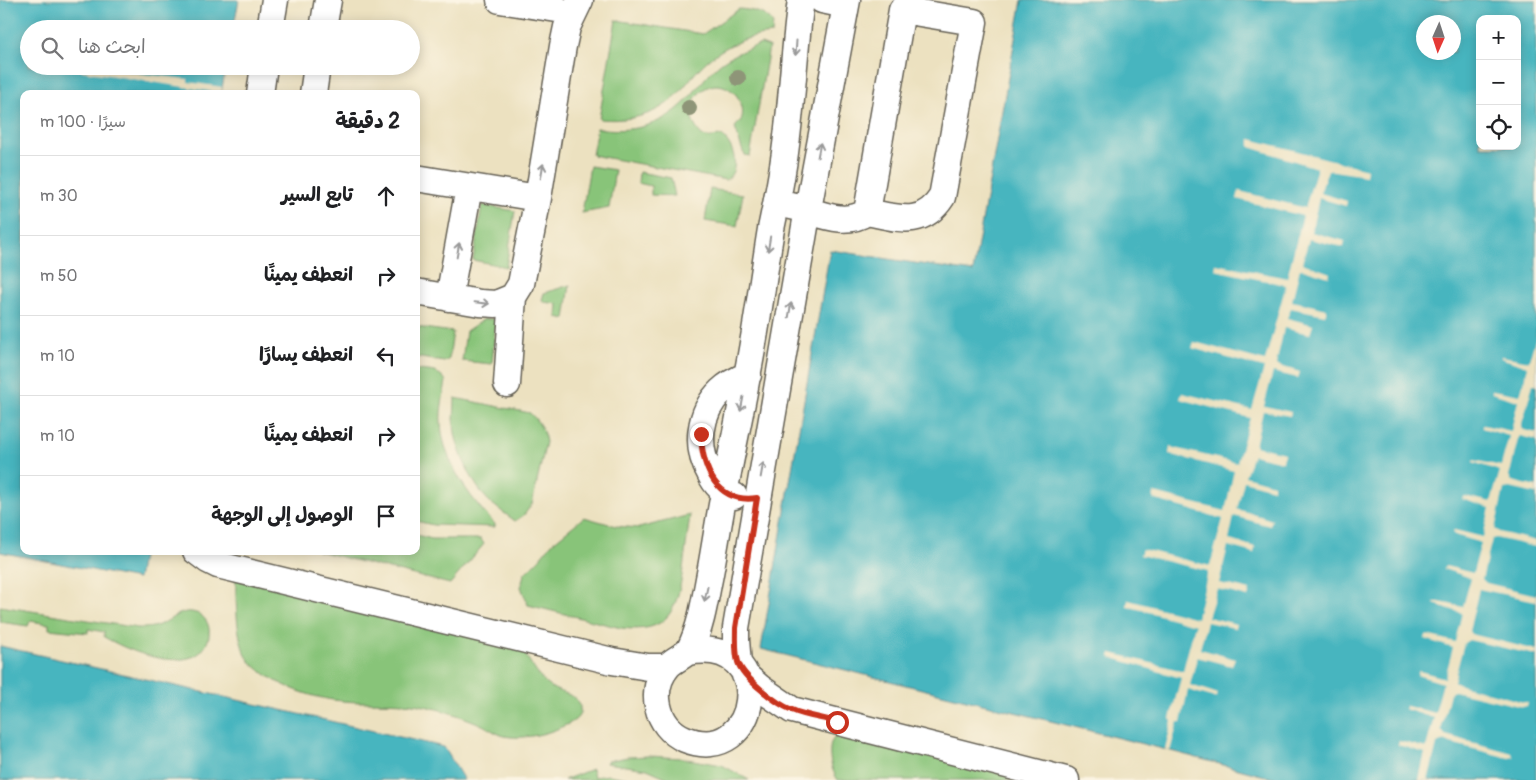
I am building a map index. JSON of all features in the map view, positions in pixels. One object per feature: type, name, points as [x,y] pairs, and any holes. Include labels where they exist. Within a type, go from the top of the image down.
[{"type":"lane","points":[[272,20],[275,0]]},
{"type":"lane","points":[[500,0],[565,3],[568,26],[521,284],[513,297],[507,384]]},
{"type":"lane","points":[[688,652],[700,624],[748,375],[786,142],[801,0]]},
{"type":"lane","points":[[326,20],[329,1]]},
{"type":"lane","points":[[838,2],[808,209],[736,628],[736,640],[742,670],[750,688],[747,714],[741,725],[719,741],[692,742],[680,737],[669,728],[662,718],[657,705],[660,679],[667,667],[676,658],[688,652],[715,651],[727,656],[742,670],[768,694],[792,710],[1066,780]]},
{"type":"lane","points":[[776,203],[808,209],[838,204],[867,212],[914,219],[926,216],[936,208],[942,198],[974,22],[902,10],[867,212]]},
{"type":"lane","points":[[261,90],[263,75]]},
{"type":"lane","points":[[314,90],[316,75]]},
{"type":"lane","points":[[420,179],[538,198]]},
{"type":"lane","points":[[449,298],[469,187]]},
{"type":"lane","points":[[420,293],[496,304],[513,297]]},
{"type":"lane","points":[[748,375],[720,391],[711,404],[704,418],[701,450],[713,480],[724,492],[740,498],[757,498]]},
{"type":"lane","points":[[201,555],[218,565],[612,661],[639,666],[667,667]]},
{"type":"lane","points":[[612,661],[628,674],[657,705]]},
{"type":"lane","points":[[741,725],[774,713],[792,710]]},
{"type":"green space","points":[[739,9],[753,11],[770,19],[773,23],[772,34],[752,37],[724,49],[707,61],[673,98],[653,112],[627,119],[599,119],[616,20],[703,34]]},
{"type":"green space","points":[[761,44],[769,47],[750,156],[745,155],[743,152],[735,128],[742,119],[741,105],[737,96],[728,88],[718,85],[709,87],[695,99],[692,108],[692,119],[701,134],[708,137],[722,136],[730,145],[734,164],[731,176],[726,180],[592,155],[597,128],[632,129],[664,118],[683,104],[712,70],[722,62]]},
{"type":"green space","points":[[590,166],[615,170],[609,208],[582,213]]},
{"type":"green space","points":[[639,172],[671,178],[675,196],[651,195],[651,186],[638,183]]},
{"type":"green space","points":[[710,189],[743,194],[737,226],[705,221]]},
{"type":"green space","points":[[482,205],[515,211],[506,267],[473,260]]},
{"type":"green space","points":[[570,285],[565,319],[557,317],[558,304],[544,302],[542,300],[544,293]]},
{"type":"green space","points":[[484,319],[496,319],[492,364],[462,361],[466,331]]},
{"type":"green space","points":[[420,328],[453,332],[449,359],[444,362],[420,358]]},
{"type":"green space","points":[[420,370],[437,373],[446,381],[441,423],[447,451],[459,478],[495,524],[495,527],[433,525],[420,522]]},
{"type":"green space","points":[[455,398],[530,413],[542,430],[546,442],[532,504],[524,515],[515,521],[484,496],[468,470],[455,433]]},
{"type":"green space","points":[[690,515],[678,596],[668,616],[660,623],[637,629],[621,628],[528,605],[521,587],[524,574],[552,543],[584,517],[616,526],[639,528]]},
{"type":"green space","points":[[420,536],[432,539],[481,539],[484,544],[450,584],[334,555],[420,555]]},
{"type":"green space","points":[[235,571],[518,642],[546,683],[555,690],[570,695],[578,701],[580,706],[579,715],[571,722],[550,732],[525,737],[508,737],[449,712],[409,704],[333,700],[289,687],[258,669],[249,660],[244,651],[236,605]]},
{"type":"green space","points":[[0,606],[138,628],[155,626],[180,614],[192,612],[206,620],[209,626],[208,641],[199,653],[192,657],[170,660],[158,658],[113,642],[104,637],[104,632],[88,629],[88,633],[49,629],[49,624],[30,621],[28,626],[0,622]]},
{"type":"green space","points":[[844,727],[1056,780],[838,780],[831,762],[830,748],[832,741]]},
{"type":"green space","points":[[628,757],[681,758],[722,765],[749,780],[672,780],[647,769],[606,763],[607,761]]},
{"type":"green space","points":[[592,769],[594,777],[609,775],[638,780],[564,780]]},
{"type":"water","points":[[0,0],[239,0],[235,20],[20,20],[20,75],[224,75],[222,90],[20,90],[20,555],[142,555],[138,579],[0,552]]},
{"type":"water","points":[[1022,0],[1536,0],[1536,780],[1280,780],[761,649],[830,250],[973,272]]},
{"type":"water","points":[[0,646],[444,747],[464,780],[0,780]]},
{"type":"pier","points":[[108,75],[152,75],[188,79],[188,82],[222,87],[222,90],[202,90]]},
{"type":"pier","points":[[1250,139],[1367,169],[1366,176],[1328,170],[1320,193],[1347,201],[1346,206],[1319,198],[1311,232],[1345,241],[1343,247],[1309,239],[1302,263],[1330,273],[1329,277],[1300,268],[1292,301],[1327,309],[1325,315],[1291,308],[1287,318],[1313,325],[1310,334],[1284,328],[1276,365],[1300,372],[1298,378],[1273,372],[1264,406],[1291,412],[1290,416],[1263,411],[1255,446],[1284,453],[1283,462],[1253,455],[1245,476],[1273,484],[1273,489],[1244,481],[1237,509],[1272,520],[1270,526],[1234,516],[1229,540],[1255,547],[1254,553],[1228,546],[1219,583],[1250,590],[1248,597],[1217,589],[1208,617],[1236,624],[1235,628],[1207,622],[1200,649],[1235,659],[1232,666],[1197,657],[1190,685],[1218,694],[1216,698],[1188,690],[1181,722],[1178,722],[1170,751],[1165,750],[1172,721],[1170,719],[1181,678],[1110,657],[1111,653],[1183,671],[1195,625],[1127,606],[1128,600],[1197,618],[1208,571],[1140,555],[1142,549],[1210,566],[1223,519],[1153,499],[1154,493],[1225,511],[1234,471],[1169,454],[1170,447],[1237,463],[1250,418],[1180,399],[1182,393],[1252,410],[1264,368],[1192,348],[1194,342],[1265,361],[1286,285],[1215,270],[1216,264],[1287,278],[1303,216],[1237,199],[1239,191],[1305,208],[1317,168],[1250,147]]},
{"type":"pier","points":[[1536,337],[1536,384],[1533,384],[1521,427],[1524,430],[1536,433],[1536,440],[1520,436],[1509,477],[1512,481],[1536,487],[1536,494],[1510,488],[1504,489],[1495,529],[1499,532],[1536,541],[1536,547],[1496,538],[1492,539],[1482,579],[1486,583],[1536,595],[1536,601],[1479,589],[1469,631],[1471,634],[1536,650],[1536,655],[1469,640],[1464,643],[1454,681],[1457,684],[1527,703],[1523,707],[1454,691],[1450,693],[1441,729],[1445,735],[1512,753],[1513,757],[1509,758],[1443,741],[1437,744],[1428,780],[1419,780],[1425,753],[1398,745],[1399,741],[1426,748],[1434,718],[1405,709],[1406,706],[1435,713],[1443,683],[1417,675],[1419,671],[1445,678],[1453,648],[1425,639],[1426,635],[1455,642],[1462,613],[1434,604],[1439,602],[1463,607],[1471,578],[1444,569],[1445,566],[1473,573],[1481,543],[1453,534],[1454,530],[1483,537],[1490,508],[1462,499],[1464,496],[1491,502],[1500,471],[1473,462],[1473,460],[1501,466],[1509,436],[1482,428],[1482,426],[1511,431],[1518,401],[1492,393],[1492,390],[1520,395],[1528,367],[1501,358],[1501,356],[1529,361]]},
{"type":"route","points":[[701,434],[701,450],[713,480],[724,492],[740,498],[757,498],[736,628],[738,664],[745,675],[760,688],[792,710],[837,722]]}]
